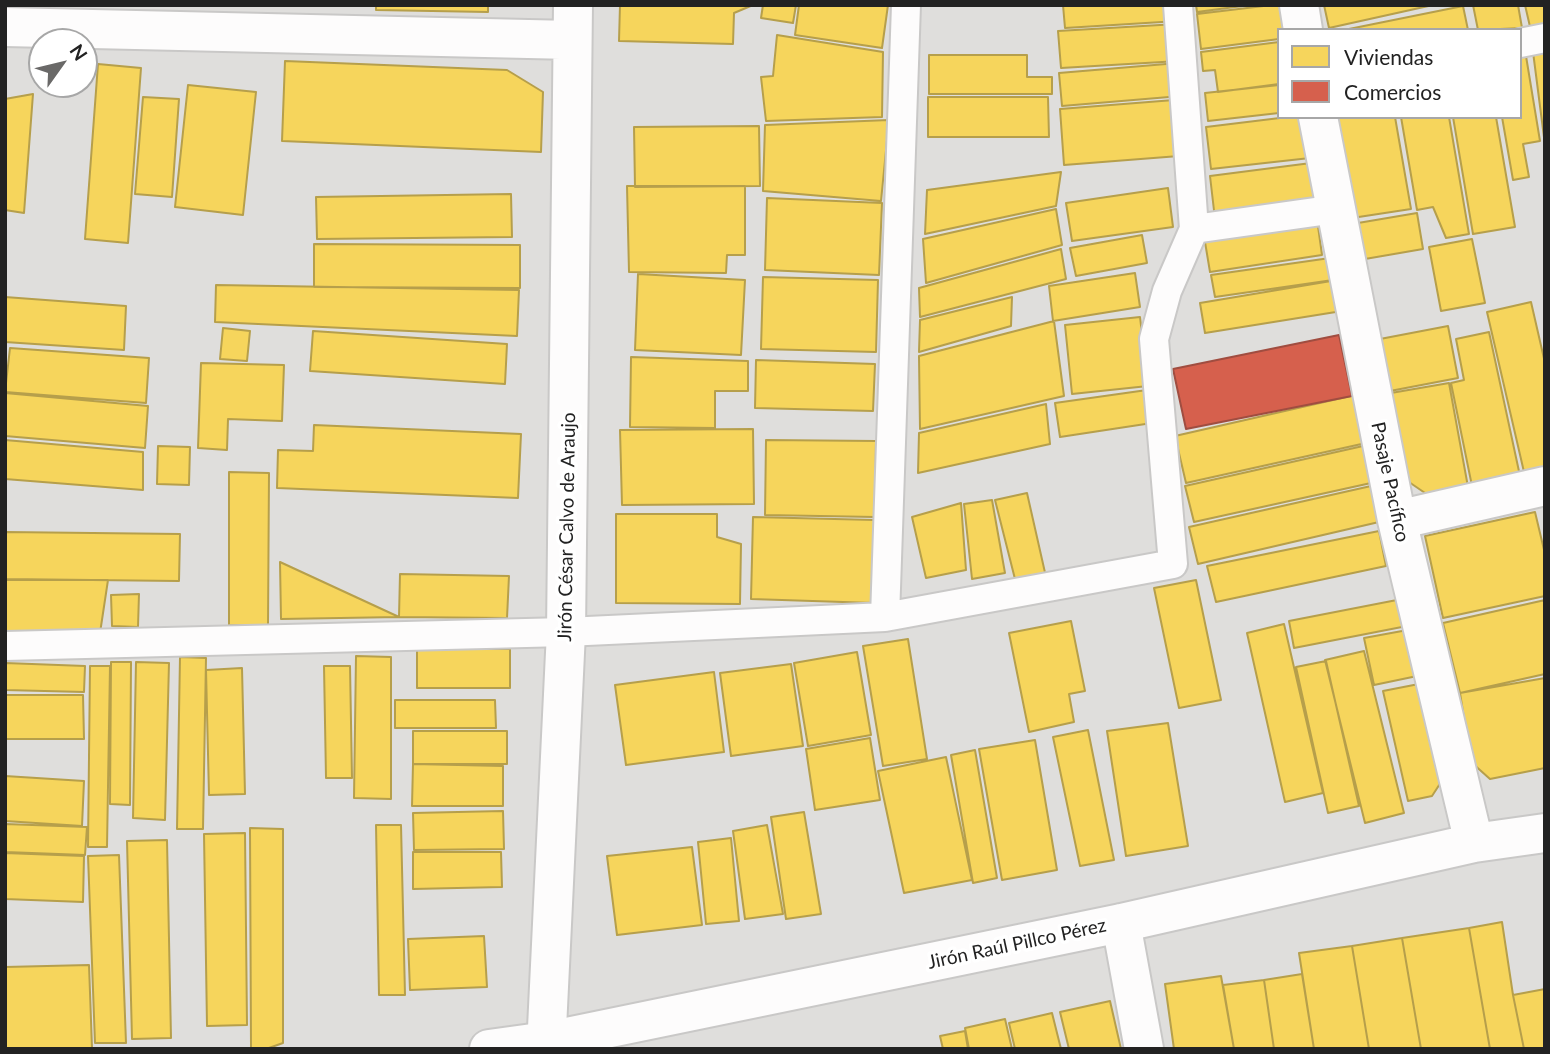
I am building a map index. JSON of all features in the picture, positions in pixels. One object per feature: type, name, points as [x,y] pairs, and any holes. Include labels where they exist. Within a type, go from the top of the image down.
[{"type":"street","points":[[1299,5],[1303,28]]},
{"type":"street","points":[[5,27],[573,23]]},
{"type":"street","name":"Jirón César Calvo de Araujo","points":[[547,1045],[566,632],[573,23]]},
{"type":"street","name":"Pasaje Pacífico","points":[[1318,119],[1397,520],[1474,843]]},
{"type":"street","points":[[1397,520],[1545,486]]},
{"type":"street","name":"Jirón Raúl Pillco Pérez","points":[[489,1049],[547,1045],[1121,923],[1474,843],[1545,833]]},
{"type":"street","points":[[1121,923],[1144,1049]]},
{"type":"lane","points":[[885,617],[906,5]]},
{"type":"lane","points":[[5,646],[566,632],[885,617],[1174,565],[1154,339],[1167,291],[1194,229],[1178,5]]},
{"type":"lane","points":[[1522,43],[1545,38]]},
{"type":"lane","points":[[1194,229],[1336,209]]},
{"type":"shaded area","points":[[5,5],[1545,5],[1545,1049],[5,1049]]},
{"type":"building: Viviendas","points":[[376,5],[488,5],[488,12],[376,10]]},
{"type":"building: Viviendas","points":[[620,5],[753,5],[734,13],[733,44],[619,41]]},
{"type":"building: Viviendas","points":[[763,5],[796,5],[793,23],[761,18]]},
{"type":"building: Viviendas","points":[[799,5],[888,5],[882,48],[795,35]]},
{"type":"building: Viviendas","points":[[1063,5],[1177,5],[1178,21],[1065,28]]},
{"type":"building: Viviendas","points":[[1196,5],[1250,5],[1197,12]]},
{"type":"building: Viviendas","points":[[1285,5],[1287,28],[1277,28],[1277,39],[1201,49],[1197,14]]},
{"type":"building: Viviendas","points":[[1324,5],[1433,5],[1329,28]]},
{"type":"building: Viviendas","points":[[1473,5],[1518,5],[1522,28],[1478,28]]},
{"type":"building: Viviendas","points":[[1525,5],[1545,5],[1545,29],[1531,31]]},
{"type":"building: Viviendas","points":[[1463,6],[1468,28],[1354,28]]},
{"type":"building: Viviendas","points":[[1177,24],[1179,61],[1061,68],[1058,31]]},
{"type":"building: Viviendas","points":[[777,35],[883,52],[882,117],[766,121],[761,77],[773,76]]},
{"type":"building: Viviendas","points":[[1277,42],[1277,84],[1218,92],[1215,70],[1203,71],[1201,52]]},
{"type":"building: Viviendas","points":[[1545,42],[1545,145],[1532,44]]},
{"type":"building: Viviendas","points":[[1525,50],[1540,141],[1523,144],[1529,177],[1513,180],[1502,119],[1522,119],[1522,51]]},
{"type":"building: Viviendas","points":[[929,55],[1027,55],[1027,77],[1052,77],[1052,94],[929,94]]},
{"type":"building: Viviendas","points":[[285,61],[507,70],[543,92],[541,152],[282,141]]},
{"type":"building: Viviendas","points":[[1178,63],[1181,96],[1062,106],[1059,73]]},
{"type":"building: Viviendas","points":[[98,64],[141,68],[128,243],[85,239],[95,98],[98,98]]},
{"type":"building: Viviendas","points":[[188,85],[256,92],[243,215],[175,207]]},
{"type":"building: Viviendas","points":[[1277,85],[1277,113],[1208,121],[1205,93]]},
{"type":"building: Viviendas","points":[[28,95],[28,98],[33,98],[24,213],[5,210],[5,99]]},
{"type":"building: Viviendas","points":[[143,97],[179,99],[172,197],[135,194]]},
{"type":"building: Viviendas","points":[[928,97],[1048,97],[1049,137],[928,137]]},
{"type":"building: Viviendas","points":[[1174,100],[1179,156],[1064,165],[1060,109]]},
{"type":"building: Viviendas","points":[[1277,118],[1304,119],[1310,158],[1211,169],[1206,127]]},
{"type":"building: Viviendas","points":[[1335,119],[1395,119],[1411,209],[1352,218]]},
{"type":"building: Viviendas","points":[[1401,119],[1449,119],[1469,234],[1446,238],[1433,207],[1417,210]]},
{"type":"building: Viviendas","points":[[1453,119],[1496,119],[1515,227],[1473,234]]},
{"type":"building: Viviendas","points":[[889,120],[881,201],[763,191],[765,125]]},
{"type":"building: Viviendas","points":[[759,126],[760,186],[635,187],[634,127]]},
{"type":"building: Viviendas","points":[[1311,163],[1316,205],[1215,219],[1210,176]]},
{"type":"building: Viviendas","points":[[1061,172],[1056,206],[925,234],[927,190]]},
{"type":"building: Viviendas","points":[[627,186],[745,186],[745,255],[727,255],[726,273],[629,272]]},
{"type":"building: Viviendas","points":[[1168,188],[1173,227],[1072,241],[1066,203]]},
{"type":"building: Viviendas","points":[[511,194],[512,237],[317,239],[316,197]]},
{"type":"building: Viviendas","points":[[767,198],[882,203],[879,275],[765,270]]},
{"type":"building: Viviendas","points":[[1056,209],[1062,245],[926,283],[923,239]]},
{"type":"building: Viviendas","points":[[1417,213],[1423,249],[1365,259],[1358,223]]},
{"type":"building: Viviendas","points":[[1317,219],[1322,255],[1210,272],[1204,236]]},
{"type":"building: Viviendas","points":[[1142,235],[1147,263],[1076,276],[1070,248]]},
{"type":"building: Viviendas","points":[[1472,239],[1485,303],[1441,311],[1429,247]]},
{"type":"building: Viviendas","points":[[314,244],[520,245],[520,288],[314,287]]},
{"type":"building: Viviendas","points":[[1061,249],[1066,279],[920,317],[919,288]]},
{"type":"building: Viviendas","points":[[1330,258],[1333,280],[1215,297],[1211,275]]},
{"type":"building: Viviendas","points":[[1135,273],[1140,307],[1053,321],[1049,286]]},
{"type":"building: Viviendas","points":[[638,274],[745,280],[741,355],[635,350]]},
{"type":"building: Viviendas","points":[[763,277],[878,280],[876,352],[761,349]]},
{"type":"building: Viviendas","points":[[1337,280],[1342,311],[1205,333],[1200,303]]},
{"type":"building: Viviendas","points":[[216,285],[519,290],[517,336],[215,322]]},
{"type":"building: Viviendas","points":[[5,297],[126,306],[124,350],[5,342]]},
{"type":"building: Viviendas","points":[[1012,297],[1011,326],[919,352],[920,320]]},
{"type":"building: Viviendas","points":[[1531,302],[1545,363],[1545,467],[1524,472],[1487,312]]},
{"type":"building: Viviendas","points":[[1140,317],[1148,386],[1072,394],[1065,325]]},
{"type":"building: Viviendas","points":[[1054,321],[1064,396],[920,429],[919,356]]},
{"type":"building: Viviendas","points":[[1448,326],[1458,378],[1390,391],[1380,339]]},
{"type":"building: Viviendas","points":[[223,328],[250,331],[247,361],[220,359]]},
{"type":"building: Viviendas","points":[[313,331],[507,344],[505,384],[310,371]]},
{"type":"building: Viviendas","points":[[1489,332],[1520,476],[1472,486],[1451,383],[1464,380],[1456,339]]},
{"type":"building: Viviendas","points":[[10,348],[149,358],[146,403],[5,392]]},
{"type":"building: Viviendas","points":[[631,357],[748,361],[748,391],[715,391],[715,428],[630,427]]},
{"type":"building: Viviendas","points":[[756,360],[875,364],[873,411],[755,408]]},
{"type":"building: Viviendas","points":[[201,363],[284,365],[282,421],[228,419],[227,450],[198,448]]},
{"type":"building: Viviendas","points":[[1449,383],[1468,487],[1428,495],[1406,480],[1391,393]]},
{"type":"building: Viviendas","points":[[1147,390],[1152,423],[1060,437],[1055,403]]},
{"type":"building: Viviendas","points":[[5,393],[148,406],[145,448],[5,436]]},
{"type":"building: Viviendas","points":[[1355,395],[1366,443],[1186,483],[1175,436]]},
{"type":"building: Viviendas","points":[[1046,404],[1050,444],[918,473],[919,433]]},
{"type":"building: Viviendas","points":[[314,425],[521,434],[518,498],[277,488],[278,450],[313,451]]},
{"type":"building: Viviendas","points":[[753,429],[754,504],[622,505],[620,430]]},
{"type":"building: Viviendas","points":[[5,440],[143,452],[143,490],[5,479]]},
{"type":"building: Viviendas","points":[[766,440],[876,441],[875,517],[765,515]]},
{"type":"building: Viviendas","points":[[158,446],[190,447],[189,485],[157,484]]},
{"type":"building: Viviendas","points":[[1363,446],[1371,483],[1194,522],[1185,486]]},
{"type":"building: Viviendas","points":[[229,472],[269,473],[268,626],[229,625]]},
{"type":"building: Viviendas","points":[[1371,486],[1379,522],[1198,564],[1189,527]]},
{"type":"building: Viviendas","points":[[1027,493],[1046,577],[1015,579],[995,500]]},
{"type":"building: Viviendas","points":[[992,500],[1005,573],[972,579],[964,504]]},
{"type":"building: Viviendas","points":[[961,503],[966,570],[926,578],[912,517]]},
{"type":"building: Viviendas","points":[[1535,512],[1545,554],[1545,596],[1443,618],[1425,536]]},
{"type":"building: Viviendas","points":[[616,514],[717,514],[717,537],[741,544],[740,604],[616,603]]},
{"type":"building: Viviendas","points":[[753,517],[875,520],[874,603],[751,599]]},
{"type":"building: Viviendas","points":[[1379,531],[1386,566],[1216,602],[1207,566]]},
{"type":"building: Viviendas","points":[[5,532],[180,534],[179,581],[5,579]]},
{"type":"building: Viviendas","points":[[280,562],[399,617],[281,619]]},
{"type":"building: Viviendas","points":[[400,574],[509,576],[507,618],[399,617]]},
{"type":"building: Viviendas","points":[[5,580],[108,580],[100,633],[5,636]]},
{"type":"building: Viviendas","points":[[1196,580],[1221,700],[1179,708],[1154,588]]},
{"type":"building: Viviendas","points":[[139,594],[138,627],[112,626],[111,595]]},
{"type":"building: Viviendas","points":[[1402,599],[1407,626],[1294,648],[1289,621]]},
{"type":"building: Viviendas","points":[[1545,600],[1545,674],[1460,693],[1443,623]]},
{"type":"building: Viviendas","points":[[1071,621],[1085,691],[1069,694],[1074,722],[1029,732],[1009,633]]},
{"type":"building: Viviendas","points":[[1284,624],[1323,793],[1285,802],[1247,633]]},
{"type":"building: Viviendas","points":[[1413,629],[1422,675],[1374,685],[1364,638]]},
{"type":"building: Viviendas","points":[[908,639],[927,759],[883,766],[863,646]]},
{"type":"building: Viviendas","points":[[417,649],[510,649],[510,688],[417,688]]},
{"type":"building: Viviendas","points":[[1364,651],[1404,813],[1365,823],[1325,660]]},
{"type":"building: Viviendas","points":[[857,652],[871,735],[808,746],[794,663]]},
{"type":"building: Viviendas","points":[[356,656],[391,657],[391,799],[354,798]]},
{"type":"building: Viviendas","points":[[180,657],[206,658],[203,829],[177,829]]},
{"type":"building: Viviendas","points":[[1326,661],[1359,806],[1328,813],[1296,667]]},
{"type":"building: Viviendas","points":[[111,662],[131,662],[130,805],[110,804]]},
{"type":"building: Viviendas","points":[[136,662],[169,663],[165,820],[133,818]]},
{"type":"building: Viviendas","points":[[5,663],[85,666],[84,692],[5,690]]},
{"type":"building: Viviendas","points":[[791,664],[803,746],[731,756],[720,673]]},
{"type":"building: Viviendas","points":[[90,666],[110,666],[107,847],[88,847]]},
{"type":"building: Viviendas","points":[[324,666],[350,666],[352,778],[326,778]]},
{"type":"building: Viviendas","points":[[242,668],[245,794],[209,795],[206,670]]},
{"type":"building: Viviendas","points":[[714,672],[724,752],[626,765],[615,685]]},
{"type":"building: Viviendas","points":[[1545,678],[1545,768],[1490,779],[1471,762],[1460,693]]},
{"type":"building: Viviendas","points":[[1424,683],[1445,776],[1432,796],[1408,801],[1383,691]]},
{"type":"building: Viviendas","points":[[5,695],[83,695],[84,739],[5,739]]},
{"type":"building: Viviendas","points":[[395,700],[495,700],[496,728],[395,728]]},
{"type":"building: Viviendas","points":[[1168,723],[1188,846],[1126,856],[1107,731]]},
{"type":"building: Viviendas","points":[[1088,730],[1114,860],[1080,866],[1053,737]]},
{"type":"building: Viviendas","points":[[413,731],[507,731],[507,764],[413,764]]},
{"type":"building: Viviendas","points":[[870,738],[880,800],[815,810],[806,749]]},
{"type":"building: Viviendas","points":[[1035,740],[1057,870],[1002,880],[979,749]]},
{"type":"building: Viviendas","points":[[975,750],[997,878],[973,883],[951,755]]},
{"type":"building: Viviendas","points":[[946,757],[972,880],[904,893],[878,771]]},
{"type":"building: Viviendas","points":[[413,764],[503,766],[503,806],[412,806]]},
{"type":"building: Viviendas","points":[[5,776],[84,781],[82,826],[5,821]]},
{"type":"building: Viviendas","points":[[503,811],[504,849],[414,850],[413,813]]},
{"type":"building: Viviendas","points":[[804,812],[821,914],[786,919],[771,817]]},
{"type":"building: Viviendas","points":[[5,824],[87,827],[85,855],[5,852]]},
{"type":"building: Viviendas","points":[[376,825],[401,825],[405,995],[379,995]]},
{"type":"building: Viviendas","points":[[767,825],[783,914],[745,919],[733,831]]},
{"type":"building: Viviendas","points":[[250,828],[283,829],[283,1043],[266,1049],[251,1049]]},
{"type":"building: Viviendas","points":[[245,833],[247,1025],[207,1026],[204,834]]},
{"type":"building: Viviendas","points":[[731,838],[739,921],[706,924],[698,842]]},
{"type":"building: Viviendas","points":[[167,840],[171,1038],[132,1039],[127,841]]},
{"type":"building: Viviendas","points":[[692,847],[702,925],[617,935],[607,856]]},
{"type":"building: Viviendas","points":[[413,852],[501,852],[502,887],[413,889]]},
{"type":"building: Viviendas","points":[[5,853],[84,856],[83,902],[5,899]]},
{"type":"building: Viviendas","points":[[119,855],[126,1043],[95,1043],[88,856]]},
{"type":"building: Viviendas","points":[[1502,922],[1524,1049],[1490,1049],[1469,928]]},
{"type":"building: Viviendas","points":[[1469,928],[1490,1049],[1421,1049],[1402,938]]},
{"type":"building: Viviendas","points":[[484,936],[487,987],[410,990],[408,939]]},
{"type":"building: Viviendas","points":[[1402,938],[1421,1049],[1369,1049],[1352,946]]},
{"type":"building: Viviendas","points":[[1352,946],[1369,1049],[1314,1049],[1299,953]]},
{"type":"building: Viviendas","points":[[89,965],[92,1048],[5,1049],[5,967]]},
{"type":"building: Viviendas","points":[[1302,974],[1314,1049],[1274,1049],[1264,980]]},
{"type":"building: Viviendas","points":[[1221,976],[1234,1049],[1174,1049],[1165,984]]},
{"type":"building: Viviendas","points":[[1264,980],[1274,1049],[1234,1049],[1223,985]]},
{"type":"building: Viviendas","points":[[1545,989],[1545,1049],[1524,1049],[1513,995]]},
{"type":"building: Viviendas","points":[[1110,1001],[1121,1049],[1069,1049],[1060,1012]]},
{"type":"building: Viviendas","points":[[1052,1013],[1061,1049],[1015,1049],[1009,1023]]},
{"type":"building: Viviendas","points":[[1005,1019],[1012,1049],[969,1049],[965,1028]]},
{"type":"building: Viviendas","points":[[965,1031],[968,1049],[943,1049],[940,1036]]},
{"type":"building: Comercios","points":[[1339,335],[1352,396],[1186,429],[1173,369]]}]
